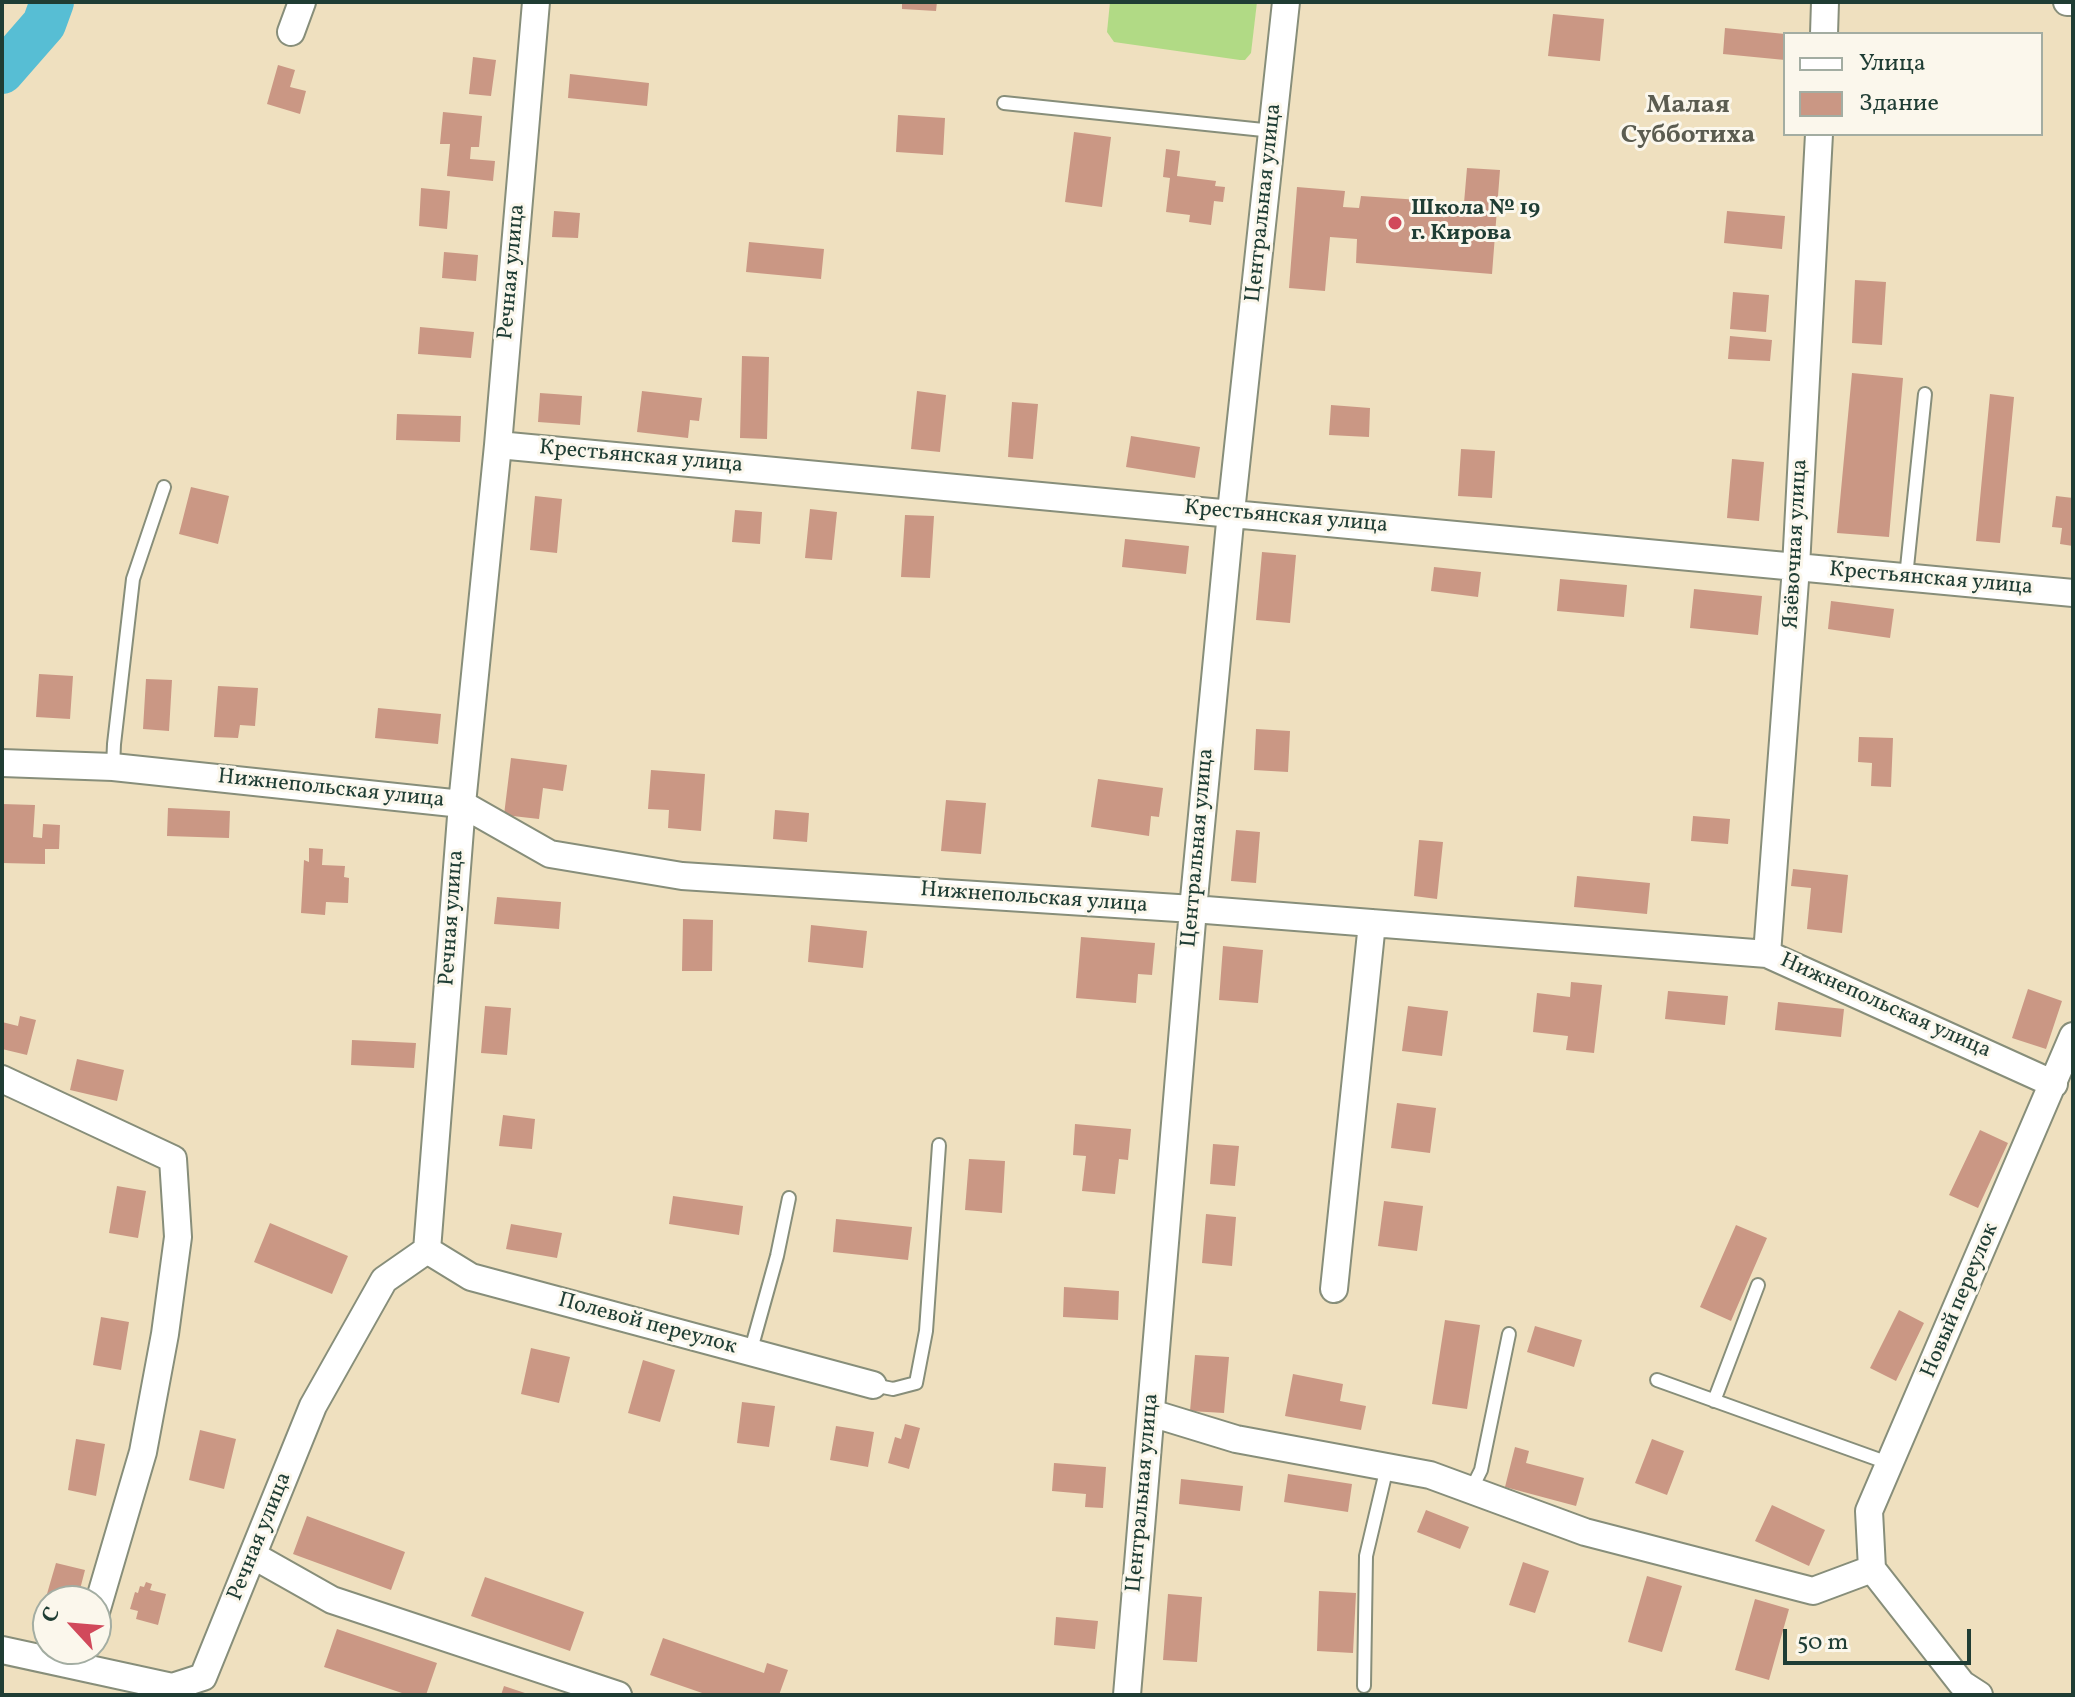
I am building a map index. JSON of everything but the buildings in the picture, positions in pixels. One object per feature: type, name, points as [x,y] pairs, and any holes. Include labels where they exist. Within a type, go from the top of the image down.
[{"type":"street","points":[[291,32],[302,2]]},
{"type":"street","name":"Речная улица","points":[[102,1665],[172,1687],[203,1677],[313,1406],[384,1280],[427,1250],[462,804],[498,445],[536,2]]},
{"type":"street","name":"Центральная улица","points":[[1127,1695],[1193,909],[1231,512],[1286,2]]},
{"type":"street","points":[[1824,32],[1825,2]]},
{"type":"street","name":"Язёвочная улица","points":[[1767,954],[1796,567],[1819,136]]},
{"type":"street","name":"Крестьянская улица","points":[[498,445],[2073,593]]},
{"type":"street","name":"Нижнепольская улица","points":[[2,763],[113,767],[462,804],[550,854],[682,876],[1193,909],[1767,954],[2054,1084]]},
{"type":"street","points":[[1334,1289],[1372,923]]},
{"type":"street","name":"Новый переулок","points":[[1872,1569],[1869,1511],[2073,1036]]},
{"type":"street","points":[[2,1079],[173,1159],[178,1237],[165,1334],[143,1452],[104,1585]]},
{"type":"street","name":"Полевой переулок","points":[[427,1250],[471,1277],[873,1385]]},
{"type":"street","points":[[1151,1413],[1236,1439],[1430,1475],[1585,1532],[1813,1591],[1872,1569],[1962,1684],[1979,1695]]},
{"type":"street","points":[[254,1556],[332,1600],[618,1695]]},
{"type":"street","points":[[2,1650],[32,1653]]},
{"type":"lane","points":[[1004,103],[1273,131]]},
{"type":"lane","points":[[1906,577],[1925,394]]},
{"type":"lane","points":[[113,767],[133,579],[164,487]]},
{"type":"lane","points":[[873,1385],[893,1389],[916,1383],[926,1331],[939,1145]]},
{"type":"lane","points":[[750,1353],[777,1256],[789,1198]]},
{"type":"lane","points":[[1714,1401],[1758,1285]]},
{"type":"lane","points":[[1471,1490],[1481,1470],[1509,1334]]},
{"type":"lane","points":[[1657,1380],[1891,1464]]},
{"type":"lane","points":[[1364,1686],[1366,1556],[1387,1467]]},
{"type":"green space","points":[[1110,2],[1257,2],[1251,53],[1245,60],[1240,60],[1114,42],[1107,32]]},
{"type":"waterway","points":[[2,72],[44,24],[52,2]]},
{"type":"place","name":"Школа № 19 г. Кирова","points":[[1395,223]]},
{"type":"district","name":"Малая Субботиха","points":[[1688,122]]}]
